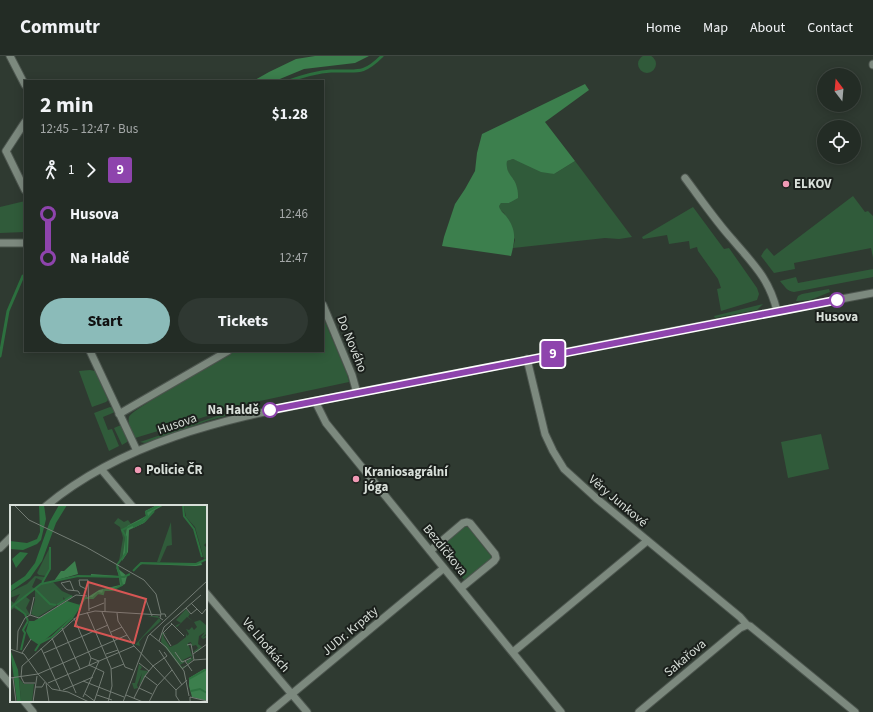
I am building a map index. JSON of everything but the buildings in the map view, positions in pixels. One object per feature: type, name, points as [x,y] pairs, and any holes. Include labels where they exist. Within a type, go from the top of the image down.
[{"type":"street","points":[[10,56],[24,83]]},
{"type":"street","points":[[24,123],[3,150],[24,188]]},
{"type":"street","points":[[685,178],[727,234],[748,257],[762,276],[771,291],[777,311]]},
{"type":"street","points":[[0,243],[24,243]]},
{"type":"street","name":"Husova","points":[[47,505],[101,469],[137,451],[186,432],[218,423],[315,401],[873,293]]},
{"type":"street","name":"Do Nového","points":[[324,307],[352,375],[357,393]]},
{"type":"street","points":[[90,352],[137,451]]},
{"type":"street","points":[[119,414],[226,352]]},
{"type":"street","name":"Věry Junkové","points":[[527,359],[545,434],[559,462],[571,476],[647,541],[740,617],[747,625],[754,628],[855,712]]},
{"type":"street","name":"Bezdíčkova","points":[[315,401],[326,423],[561,712]]},
{"type":"street","points":[[101,469],[131,505]]},
{"type":"street","points":[[430,551],[463,524],[467,522],[470,524],[495,554],[495,559],[461,588]]},
{"type":"street","points":[[0,548],[10,538]]},
{"type":"street","points":[[513,652],[647,541]]},
{"type":"street","name":"JUDr. Krpaty","points":[[270,712],[444,568]]},
{"type":"street","name":"Ve Lhotkách","points":[[207,594],[307,712]]},
{"type":"street","name":"Sakařova","points":[[639,712],[740,628],[747,625]]},
{"type":"street","points":[[0,672],[10,684]]},
{"type":"street","points":[[25,702],[34,712]]},
{"type":"green space","points":[[643,55],[651,55],[656,60],[654,71],[651,73],[643,73],[638,68],[638,60]]},
{"type":"green space","points":[[315,56],[369,56],[355,63],[304,69],[277,80],[255,80],[296,59]]},
{"type":"green space","points":[[585,84],[589,90],[545,122],[575,161],[554,174],[541,172],[513,159],[507,161],[507,169],[518,190],[518,198],[509,203],[501,203],[499,206],[512,226],[514,240],[511,256],[442,246],[455,204],[475,171],[477,153],[482,134]]},
{"type":"green space","points":[[513,159],[554,174],[575,161],[632,237],[619,239],[605,238],[513,248],[515,240],[504,213],[500,210],[498,205],[501,203],[510,203],[514,180],[508,172],[507,161]]},
{"type":"green space","points":[[853,196],[865,212],[868,211],[873,216],[873,258],[871,248],[794,263],[795,269],[774,273],[761,256],[767,248],[774,256]]},
{"type":"green space","points":[[24,201],[24,232],[0,233],[0,207]]},
{"type":"green space","points":[[693,207],[724,249],[729,248],[757,288],[759,294],[757,300],[721,311],[717,289],[721,288],[718,279],[698,251],[697,247],[690,249],[689,241],[669,244],[667,235],[643,239],[642,237]]},
{"type":"green space","points":[[873,269],[873,277],[794,292],[788,290],[780,281],[796,277],[798,283]]},
{"type":"green space","points":[[829,289],[830,292],[810,300],[796,301],[798,296],[802,294]]},
{"type":"green space","points":[[763,304],[757,310],[715,318],[714,316]]},
{"type":"green space","points":[[324,319],[349,382],[250,403],[135,438],[129,422],[129,417],[134,412],[233,352],[324,352]]},
{"type":"green space","points":[[79,371],[95,371],[108,400],[92,407]]},
{"type":"green space","points":[[260,404],[260,407],[207,421],[145,443],[140,442],[223,414]]},
{"type":"green space","points":[[110,407],[113,408],[115,412],[103,417],[108,430],[112,429],[119,446],[109,451],[94,413]]},
{"type":"green space","points":[[121,425],[127,440],[127,442],[122,445],[114,428]]},
{"type":"green space","points":[[821,434],[829,469],[788,478],[781,442]]},
{"type":"green space","points":[[464,526],[468,527],[491,556],[491,559],[465,581],[438,547]]},
{"type":"waterway","points":[[292,80],[320,72],[359,71],[369,67],[382,56]]},
{"type":"waterway","points":[[0,356],[8,311],[24,276]]},
{"type":"bus line","name":"9","points":[[270,410],[837,300]]},
{"type":"place","name":"ELKOV","points":[[786,184]]},
{"type":"place","name":"Husova","points":[[837,300]]},
{"type":"place","name":"Na Haldě","points":[[270,410]]},
{"type":"place","name":"Policie ČR","points":[[138,470]]},
{"type":"place","name":"Kraniosagrální jóga","points":[[356,479]]}]
